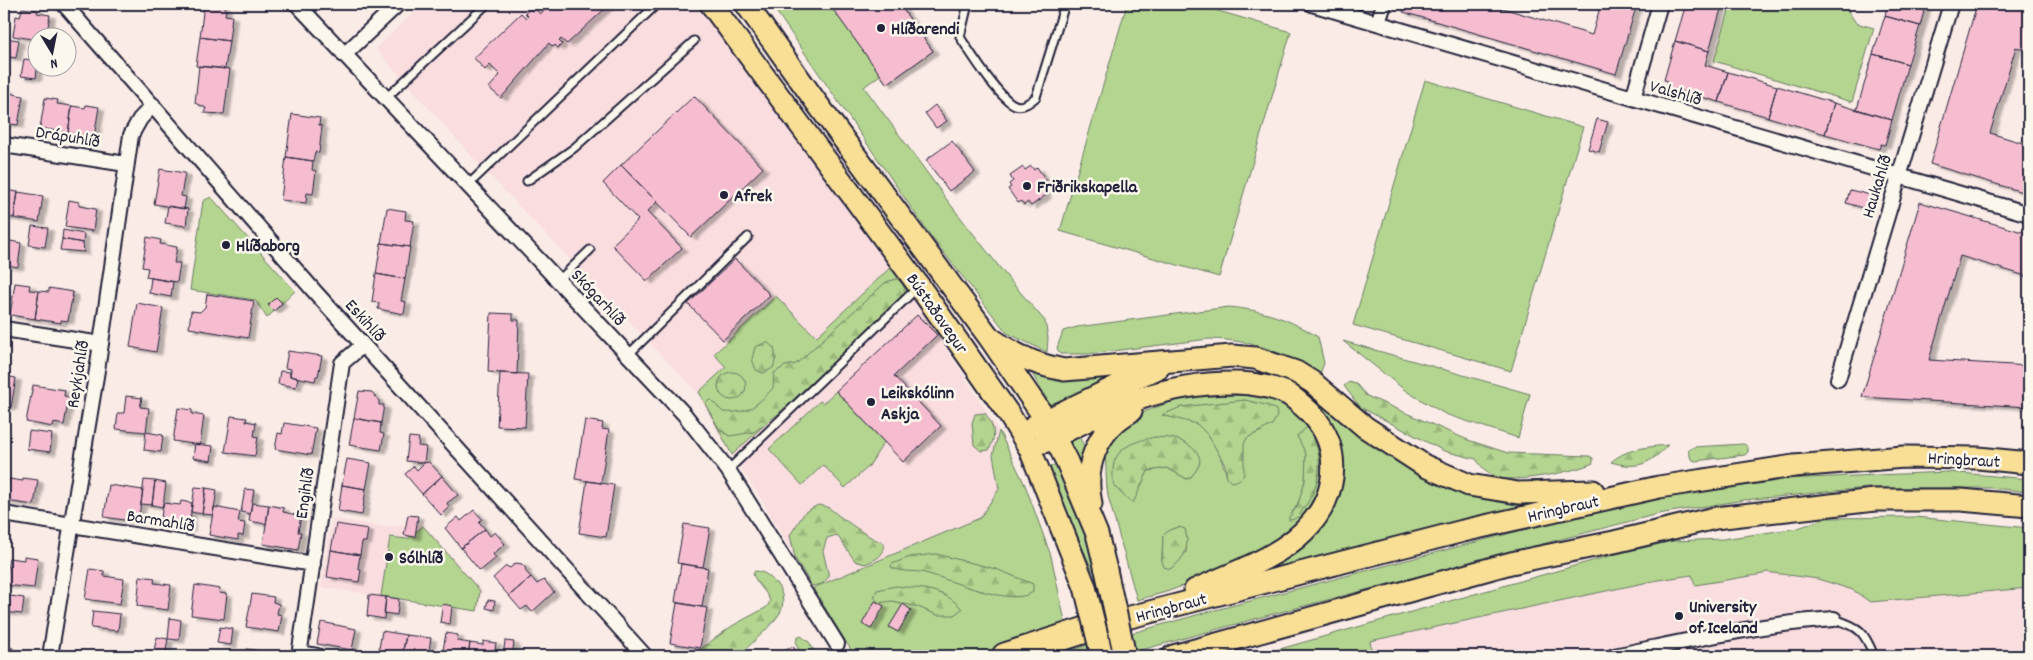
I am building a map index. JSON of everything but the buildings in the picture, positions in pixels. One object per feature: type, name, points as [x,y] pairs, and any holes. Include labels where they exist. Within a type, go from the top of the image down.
[{"type":"highway","points":[[1005,656],[1107,623]]},
{"type":"main road","name":"Bústaðavegur","points":[[711,4],[919,286],[1026,441],[1086,587],[1102,656]]},
{"type":"main road","name":"Bústaðavegur","points":[[746,4],[989,337],[1050,428],[1097,534],[1125,656]]},
{"type":"main road","points":[[989,337],[1010,352],[1023,358],[1038,364],[1064,370],[1232,356],[1255,358],[1296,372],[1312,382],[1365,427],[1425,466],[1470,485],[1518,493],[1658,487]]},
{"type":"main road","points":[[1026,441],[1130,380],[1182,360]]},
{"type":"main road","points":[[1050,428],[1126,402],[1172,390],[1206,384],[1238,383],[1269,388],[1288,394],[1314,416],[1332,447],[1334,475],[1324,504],[1304,531],[1277,552],[1146,613]]},
{"type":"main road","points":[[1097,534],[1090,499],[1090,475],[1094,451],[1101,437],[1109,426],[1123,415],[1172,390]]},
{"type":"main road","name":"Hringbraut","points":[[1107,623],[1463,531],[1658,487],[1794,466],[1904,457],[1978,458],[2029,463]]},
{"type":"main road","points":[[1172,656],[1511,563],[1614,542],[1715,518],[1875,500],[1961,500],[2029,506]]},
{"type":"main road","points":[[1226,656],[1614,542]]},
{"type":"street","name":"Eskihlíð","points":[[64,4],[208,171],[363,345],[645,656]]},
{"type":"street","name":"Skógarhlíð","points":[[297,4],[684,414],[728,470],[837,644]]},
{"type":"street","points":[[344,54],[398,4]]},
{"type":"street","name":"Valshlíð","points":[[1312,4],[1354,10],[1378,23],[2029,214]]},
{"type":"street","points":[[1378,23],[1384,4]]},
{"type":"street","points":[[1633,98],[1660,4]]},
{"type":"street","name":"Haukahlíð","points":[[1838,379],[1951,4]]},
{"type":"street","name":"Reykjahlíð","points":[[50,656],[101,344],[131,135],[140,119],[153,105]]},
{"type":"street","name":"Drápuhlíð","points":[[4,144],[126,164]]},
{"type":"street","points":[[4,329],[101,344]]},
{"type":"street","name":"Engihlíð","points":[[299,655],[342,363],[363,345]]},
{"type":"street","name":"Barmahlíð","points":[[4,514],[313,564]]},
{"type":"street","points":[[1614,656],[1779,624],[1834,618]]},
{"type":"street","points":[[299,655],[317,656]]},
{"type":"lane","points":[[386,98],[487,4]]},
{"type":"lane","points":[[468,185],[657,4]]},
{"type":"lane","points":[[968,4],[960,37],[1000,93],[1015,105],[1026,105],[1036,97],[1065,4]]},
{"type":"lane","points":[[527,181],[574,148],[694,41]]},
{"type":"lane","points":[[628,355],[748,237]]},
{"type":"lane","points":[[558,281],[590,250]]},
{"type":"lane","points":[[728,470],[919,286]]},
{"type":"lane","points":[[1834,618],[1854,625],[1867,640],[1874,656]]},
{"type":"shaded area","points":[[423,4],[706,4],[889,259],[999,431],[993,455],[999,489],[980,518],[813,588],[764,504],[719,434],[697,392],[474,159],[376,49]]},
{"type":"shaded area","name":"Sólhlíð","points":[[332,519],[388,527],[423,524],[482,591],[478,612],[321,587]]},
{"type":"shaded area","name":"University of Iceland","points":[[1764,571],[1818,579],[2029,587],[2029,656],[1340,656],[1369,634],[1659,576]]},
{"type":"green space","points":[[771,4],[899,4],[933,51],[887,84],[880,75],[864,87],[950,204],[1008,278],[1045,321],[1048,338],[1047,352],[1007,333],[930,235]]},
{"type":"green space","points":[[1127,4],[1194,4],[1291,32],[1219,277],[1060,231]]},
{"type":"green space","points":[[1731,4],[1839,4],[1849,7],[1848,11],[1856,23],[1874,28],[1852,102],[1714,61]]},
{"type":"green space","points":[[1425,80],[1583,127],[1511,371],[1353,325]]},
{"type":"green space","name":"Hlíðaborg","points":[[211,197],[295,291],[267,318],[255,300],[190,290],[203,201]]},
{"type":"green space","points":[[892,266],[908,292],[732,455],[699,392],[726,367],[714,354],[776,296],[816,337]]},
{"type":"green space","points":[[897,279],[904,286],[903,296],[777,415],[754,432],[730,436],[720,430],[705,404],[710,399],[723,412],[739,412],[751,408],[773,388],[774,373],[785,366],[796,364],[886,282]]},
{"type":"green space","points":[[1229,307],[1253,310],[1275,316],[1297,325],[1318,337],[1324,363],[1320,374],[1293,359],[1267,349],[1225,340],[1209,339],[1088,354],[1060,354],[1057,348],[1063,331],[1077,327]]},
{"type":"green space","points":[[1343,341],[1530,394],[1518,438],[1445,414],[1406,391]]},
{"type":"green space","points":[[767,342],[774,348],[776,358],[773,368],[763,373],[756,370],[752,359],[755,347]]},
{"type":"green space","points":[[1029,368],[1131,371],[1052,409]]},
{"type":"green space","points":[[732,372],[742,376],[746,386],[742,396],[732,400],[722,396],[718,386],[722,376]]},
{"type":"green space","points":[[1349,382],[1356,384],[1367,396],[1468,440],[1508,453],[1589,456],[1593,458],[1593,463],[1573,470],[1520,479],[1496,477],[1486,471],[1476,459],[1444,451],[1360,407],[1344,386]]},
{"type":"green space","points":[[836,391],[884,442],[869,466],[845,488],[823,465],[802,485],[769,449],[820,401],[823,403]]},
{"type":"green space","points":[[1247,395],[1274,400],[1290,408],[1308,424],[1323,449],[1326,463],[1319,499],[1289,534],[1216,574],[1137,600],[1108,496],[1104,445],[1130,417],[1176,400],[1201,396]],"holes":[[[1245,400],[1262,431],[1247,437],[1227,478],[1216,448],[1202,428],[1189,420],[1163,415]],[[1297,436],[1313,436],[1319,469],[1315,488],[1297,517],[1292,512],[1302,493],[1305,476],[1306,454],[1303,444]],[[1155,437],[1200,463],[1192,476],[1187,479],[1167,468],[1148,471],[1133,502]],[[1163,536],[1186,536],[1186,553],[1162,561]]]},
{"type":"green space","points":[[1322,397],[1465,492],[1507,502],[1534,504],[1215,590],[1310,535],[1338,440],[1319,404]]},
{"type":"green space","points":[[1245,400],[1269,406],[1276,410],[1277,416],[1272,425],[1247,438],[1244,444],[1244,474],[1240,479],[1233,482],[1227,478],[1225,465],[1208,435],[1197,424],[1162,415],[1181,407]]},
{"type":"green space","points":[[985,413],[991,422],[994,435],[989,450],[981,451],[974,445],[972,423],[975,414]]},
{"type":"green space","points":[[1307,427],[1317,447],[1319,468],[1317,479],[1310,499],[1296,518],[1289,520],[1289,517],[1297,507],[1305,481],[1306,454],[1297,436]]},
{"type":"green space","points":[[999,431],[1025,485],[1051,556],[1066,626],[1007,644],[977,656],[849,656],[847,653],[851,650],[813,588],[980,518],[999,489],[993,455]]},
{"type":"green space","points":[[1078,435],[1087,451],[1083,469],[1068,440]]},
{"type":"green space","points":[[1155,437],[1173,438],[1184,443],[1194,449],[1200,462],[1195,472],[1187,479],[1167,468],[1148,471],[1133,503],[1114,485],[1114,463],[1117,456],[1127,446]]},
{"type":"green space","points":[[1744,444],[1748,447],[1748,452],[1745,455],[1695,461],[1691,459],[1688,450],[1694,447]]},
{"type":"green space","points":[[1668,445],[1655,457],[1643,464],[1629,465],[1611,462],[1631,451]]},
{"type":"green space","points":[[1058,463],[1076,505],[1098,572],[1094,573],[1090,565],[1048,468]]},
{"type":"green space","points":[[1948,472],[2029,479],[2029,492],[1992,488],[1867,488],[1744,500],[1658,514],[1119,656],[1050,656],[1204,613],[1618,505],[1784,479]]},
{"type":"green space","points":[[818,505],[828,508],[862,532],[883,543],[883,551],[879,556],[865,564],[855,561],[837,535],[827,538],[823,551],[829,577],[822,584],[812,586],[795,558],[790,535],[805,512]]},
{"type":"green space","points":[[1915,517],[2029,528],[2029,588],[1870,602],[1853,590],[1818,579],[1766,572],[1695,585],[1692,575],[1658,580],[1370,641],[1373,656],[1255,656],[1620,553],[1673,541],[1723,539],[1798,528],[1827,518]]},
{"type":"green space","points":[[423,526],[480,591],[477,611],[381,596],[390,537],[407,539]]},
{"type":"green space","points":[[1179,527],[1185,529],[1187,541],[1185,552],[1183,557],[1170,569],[1164,567],[1162,561],[1163,536],[1169,530]]},
{"type":"green space","points":[[936,554],[996,569],[1033,584],[1033,592],[1023,596],[996,595],[925,573],[899,570],[891,567],[892,564],[910,557]]},
{"type":"green space","points":[[755,571],[766,574],[775,582],[782,595],[781,611],[774,621],[738,656],[691,656],[732,626],[767,607],[770,601],[753,574]]},
{"type":"green space","points":[[896,586],[940,593],[955,602],[962,609],[954,615],[937,615],[918,607],[892,601],[879,603],[874,597],[877,590]]},
{"type":"green space","points":[[801,636],[809,642],[817,656],[802,656],[796,644],[797,638]]},
{"type":"place","name":"Hlíðarendi","points":[[881,28]]},
{"type":"place","name":"Friðrikskapella","points":[[1027,186]]},
{"type":"place","name":"Afrek","points":[[724,195]]},
{"type":"place","name":"Hlíðaborg","points":[[226,245]]},
{"type":"place","name":"Leikskólinn Askja","points":[[871,402]]},
{"type":"place","name":"Sólhlíð","points":[[389,557]]},
{"type":"place","name":"University of Iceland","points":[[1679,616]]}]
